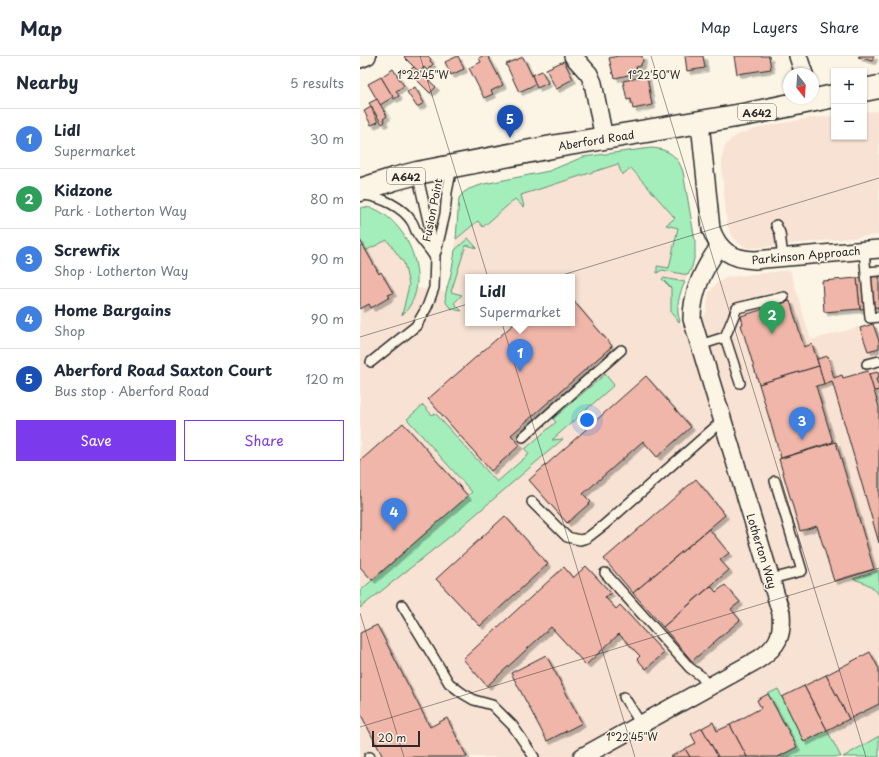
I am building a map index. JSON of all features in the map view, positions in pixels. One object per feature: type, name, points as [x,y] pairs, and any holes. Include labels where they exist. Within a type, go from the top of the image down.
[{"type":"main road","points":[[867,89],[879,87]]},
{"type":"main road","name":"Aberford Road","points":[[819,98],[831,96]]},
{"type":"main road","name":"Aberford Road","points":[[360,190],[417,173],[557,146],[700,123],[782,108],[796,104]]},
{"type":"street","points":[[360,59],[367,56]]},
{"type":"street","points":[[573,56],[589,74],[593,83],[604,138]]},
{"type":"street","points":[[798,56],[802,68]]},
{"type":"street","name":"Parkinson Approach","points":[[700,123],[711,229],[715,240],[732,256],[743,260],[872,250]]},
{"type":"street","name":"Lotherton Way","points":[[582,757],[759,659],[770,651],[778,640],[782,627],[781,613],[692,319],[692,307],[695,294],[712,256],[720,246]]},
{"type":"lane","name":"Fusion Point","points":[[371,362],[416,326],[427,306],[434,288],[435,257],[445,214],[447,192],[452,167]]},
{"type":"lane","name":"Fusion Point","points":[[417,173],[435,257]]},
{"type":"lane","name":"Fusion Point","points":[[360,194],[376,196],[402,211],[412,221],[417,233],[435,257]]},
{"type":"lane","points":[[776,225],[780,233],[783,258]]},
{"type":"lane","points":[[872,250],[866,272],[870,318],[879,317]]},
{"type":"lane","points":[[866,272],[879,271]]},
{"type":"lane","points":[[740,383],[726,337],[737,308],[784,297]]},
{"type":"lane","points":[[700,344],[726,337]]},
{"type":"lane","points":[[523,437],[621,350]]},
{"type":"lane","points":[[867,364],[879,361]]},
{"type":"lane","points":[[532,502],[567,537],[580,540],[587,538],[604,525],[723,420]]},
{"type":"lane","points":[[771,579],[802,571],[775,481]]},
{"type":"lane","points":[[605,572],[690,668],[701,676],[709,688]]},
{"type":"lane","points":[[402,605],[449,683],[474,700],[492,705],[513,726],[534,757]]},
{"type":"lane","points":[[624,697],[641,724]]},
{"type":"shaded area","points":[[879,111],[879,235],[748,248],[738,243],[731,234],[727,224],[722,172],[722,156],[725,147],[730,140],[737,135],[762,127],[810,118],[831,116],[831,140],[867,140],[867,112]]},
{"type":"shaded area","points":[[651,148],[660,148],[675,156],[680,163],[683,172],[695,241],[695,254],[692,267],[680,291],[678,304],[679,318],[685,333],[706,314],[709,292],[717,283],[728,277],[790,270],[811,340],[874,323],[879,337],[879,742],[852,757],[360,757],[360,208],[374,209],[382,212],[405,236],[410,246],[416,266],[416,288],[445,292],[454,259],[459,198],[463,193],[469,189],[484,184],[549,171],[583,157]]},
{"type":"green space","points":[[651,148],[672,154],[681,166],[683,172],[695,241],[695,254],[692,267],[688,275],[662,270],[657,273],[657,266],[669,268],[678,228],[666,225],[675,218],[631,168],[622,175],[618,164],[521,195],[524,207],[515,199],[483,227],[478,221],[456,239],[459,198],[469,189],[484,184],[549,171],[583,157]]},
{"type":"green space","points":[[360,208],[372,208],[382,213],[393,222],[402,233],[410,247],[415,261],[417,276],[416,290],[411,304],[402,315],[409,285],[404,263],[387,240],[365,251],[360,240]]},
{"type":"green space","points":[[468,238],[477,248],[466,245],[451,292],[462,295],[454,303],[462,311],[450,307],[447,304],[446,295],[455,250]]},
{"type":"green space","points":[[662,279],[685,282],[678,302],[679,322],[671,313],[671,288]]},
{"type":"green space","points":[[605,374],[614,385],[552,440],[563,439],[453,534],[360,608],[360,591],[472,492],[407,419],[423,405],[432,415],[435,413],[497,482],[529,454],[525,449],[556,422],[553,419]]},
{"type":"green space","points":[[879,570],[879,595],[868,584],[853,579]]},
{"type":"green space","points":[[778,689],[804,741],[827,730],[841,757],[778,757],[796,747],[768,694]]},
{"type":"green space","points":[[879,736],[879,757],[843,757]]},
{"type":"building","points":[[428,56],[433,64],[427,70],[424,67],[419,72],[404,57]]},
{"type":"building","points":[[458,56],[464,69],[451,75],[445,62]]},
{"type":"building","points":[[482,56],[488,56],[503,85],[491,91],[493,94],[484,98],[469,68],[481,62],[479,58]]},
{"type":"building","points":[[618,56],[642,56],[643,61],[640,66],[636,67],[637,73],[615,78],[609,58]]},
{"type":"building","points":[[685,56],[703,56],[705,68],[687,71]]},
{"type":"building","points":[[734,56],[769,56],[771,69],[737,74]]},
{"type":"building","points":[[874,56],[872,61],[858,57]]},
{"type":"building","points":[[523,57],[536,84],[519,92],[506,64]]},
{"type":"building","points":[[564,61],[573,79],[556,89],[546,69]]},
{"type":"building","points":[[414,67],[436,87],[430,93],[408,71]]},
{"type":"building","points":[[393,69],[404,86],[396,91],[399,96],[394,99],[381,77]]},
{"type":"building","points":[[542,71],[548,83],[537,88],[532,75]]},
{"type":"building","points":[[647,76],[652,105],[633,109],[631,99],[627,100],[623,81]]},
{"type":"building","points":[[381,77],[393,97],[380,105],[368,84]]},
{"type":"building","points":[[415,87],[424,103],[417,107],[407,92]]},
{"type":"building","points":[[377,99],[387,116],[383,119],[385,122],[382,124],[369,103]]},
{"type":"building","points":[[371,107],[378,122],[371,125],[364,111]]},
{"type":"building","points":[[360,240],[379,274],[381,272],[393,293],[388,295],[390,297],[371,308],[369,304],[360,309]]},
{"type":"building","points":[[879,267],[879,311],[878,307],[860,309],[857,278],[875,276],[875,268]]},
{"type":"building","points":[[857,278],[860,309],[824,312],[822,281]]},
{"type":"building","points":[[790,301],[804,347],[812,344],[819,366],[759,384],[741,325],[743,324],[741,316]]},
{"type":"building","points":[[575,303],[612,346],[511,435],[520,445],[491,471],[428,399],[512,326],[575,326]]},
{"type":"building","points":[[873,324],[879,341],[879,348],[868,351],[860,328]]},
{"type":"building","points":[[828,356],[834,378],[842,375],[843,378],[868,371],[879,407],[879,543],[832,381],[824,384],[817,359]]},
{"type":"building","points":[[819,366],[824,384],[816,386],[833,442],[781,458],[759,384]]},
{"type":"building","points":[[878,372],[879,378],[876,379],[878,385],[879,384],[879,390],[874,391],[869,374]]},
{"type":"building","points":[[646,376],[691,427],[657,457],[643,441],[583,494],[591,502],[567,523],[529,480]]},
{"type":"building","points":[[403,423],[468,496],[372,580],[360,567],[360,461]]},
{"type":"building","points":[[836,442],[874,569],[834,581],[817,526],[800,531],[779,459]]},
{"type":"building","points":[[696,479],[725,515],[633,593],[604,559]]},
{"type":"building","points":[[505,516],[548,564],[480,626],[436,579]]},
{"type":"building","points":[[709,529],[729,553],[720,560],[729,570],[663,627],[633,593]]},
{"type":"building","points":[[586,566],[611,593],[605,597],[616,609],[620,605],[664,653],[646,669],[637,659],[640,656],[619,634],[586,665],[551,627],[487,686],[463,659],[564,567],[573,578]]},
{"type":"building","points":[[725,585],[740,602],[731,609],[740,620],[692,661],[663,627],[711,586],[716,592]]},
{"type":"building","points":[[377,625],[430,727],[447,718],[467,757],[383,757],[360,713],[360,633]]},
{"type":"building","points":[[870,652],[879,669],[879,704],[849,719],[826,675]]},
{"type":"building","points":[[546,655],[582,723],[547,741],[511,673]]},
{"type":"building","points":[[826,675],[849,719],[827,730],[804,686]]},
{"type":"building","points":[[804,686],[827,730],[804,742],[782,697]]},
{"type":"building","points":[[768,694],[797,747],[778,757],[747,757],[730,725],[761,708],[757,700]]},
{"type":"building","points":[[713,722],[717,731],[730,725],[747,757],[718,757],[702,728]]},
{"type":"building","points":[[702,728],[718,757],[690,757],[685,749],[696,743],[691,734]]},
{"type":"building","points":[[685,749],[690,757],[670,757]]},
{"type":"place","name":"Aberford Road Saxton Court","points":[[510,138]]},
{"type":"place","name":"Kidzone","points":[[772,334]]},
{"type":"place","name":"Lidl","points":[[520,372]]},
{"type":"place","name":"Screwfix","points":[[802,440]]},
{"type":"place","name":"Home Bargains","points":[[394,531]]}]
